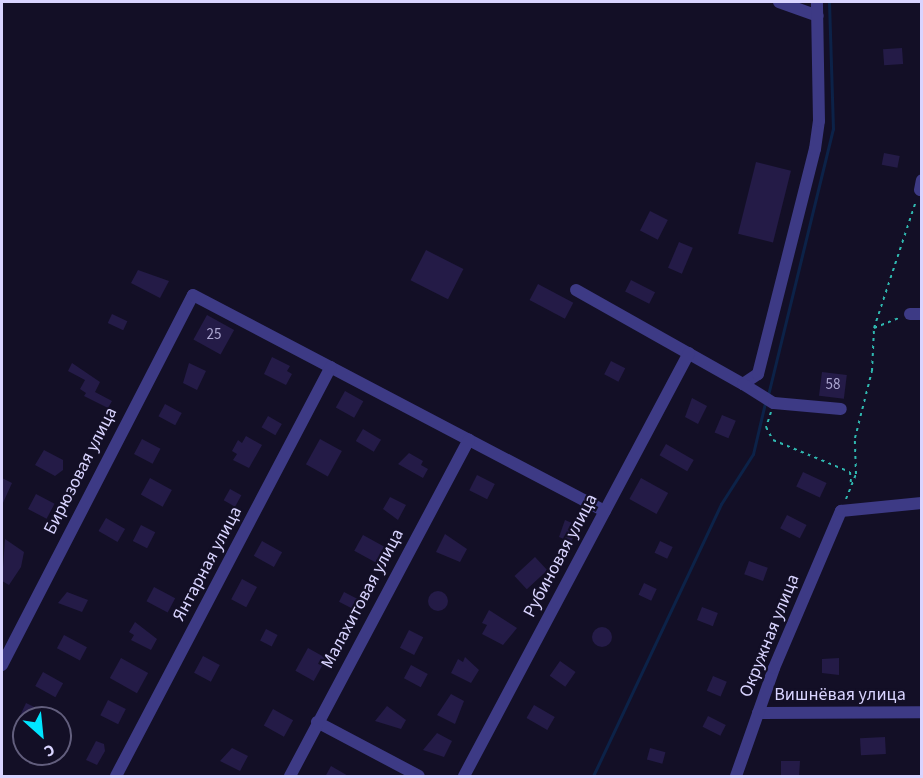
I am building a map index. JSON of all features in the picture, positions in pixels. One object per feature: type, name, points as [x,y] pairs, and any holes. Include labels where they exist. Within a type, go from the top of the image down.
[{"type":"street","points":[[779,2],[818,16]]},
{"type":"street","points":[[743,384],[758,374],[815,149],[819,121],[818,2]]},
{"type":"street","points":[[576,290],[774,403],[841,409]]},
{"type":"street","name":"Бирюзовая улица","points":[[2,665],[193,295],[331,367]]},
{"type":"street","name":"Рубиновая улица","points":[[464,777],[689,353]]},
{"type":"street","points":[[331,367],[605,511]]},
{"type":"street","name":"Янтарная улица","points":[[116,777],[331,367]]},
{"type":"street","name":"Малахитовая улица","points":[[290,777],[469,440]]},
{"type":"street","points":[[841,511],[921,503]]},
{"type":"street","name":"Окружная улица","points":[[736,777],[758,713],[841,511]]},
{"type":"street","name":"Вишнёвая улица","points":[[758,713],[921,712]]},
{"type":"street","points":[[317,723],[419,777]]},
{"type":"path","points":[[841,511],[856,474],[855,438],[872,371],[874,328],[921,185]]},
{"type":"path","points":[[874,328],[916,314]]},
{"type":"path","points":[[774,403],[766,427],[773,440],[850,472],[851,486]]},
{"type":"building","points":[[902,48],[903,64],[884,65],[883,49]]},
{"type":"building","points":[[884,153],[900,156],[897,168],[882,165]]},
{"type":"building","points":[[756,162],[791,171],[773,243],[738,234]]},
{"type":"building","points":[[650,211],[668,220],[658,240],[640,231]]},
{"type":"building","points":[[679,242],[693,248],[682,274],[668,268]]},
{"type":"building","points":[[426,250],[463,269],[448,299],[411,280]]},
{"type":"building","points":[[138,270],[169,281],[160,298],[131,283]]},
{"type":"building","points":[[631,280],[655,292],[649,304],[625,292]]},
{"type":"building","points":[[538,284],[573,303],[565,319],[530,300]]},
{"type":"building","points":[[112,314],[127,321],[123,330],[108,323]]},
{"type":"building","points":[[207,315],[234,330],[221,355],[193,339]]},
{"type":"building","points":[[272,357],[290,366],[287,371],[292,374],[286,385],[264,374]]},
{"type":"building","points":[[611,361],[625,368],[618,382],[604,374]]},
{"type":"building","points":[[72,363],[100,382],[95,392],[112,401],[108,408],[84,396],[86,393],[80,389],[85,380],[68,371]]},
{"type":"building","points":[[189,363],[206,371],[197,390],[183,383]]},
{"type":"building","points":[[822,372],[847,375],[844,399],[819,396]]},
{"type":"building","points":[[345,391],[363,401],[354,418],[336,408]]},
{"type":"building","points":[[692,398],[707,406],[698,424],[685,417]]},
{"type":"building","points":[[165,404],[182,413],[175,425],[158,416]]},
{"type":"building","points":[[722,415],[736,421],[728,438],[715,432]]},
{"type":"building","points":[[268,416],[282,424],[275,435],[262,427]]},
{"type":"building","points":[[363,429],[381,440],[374,452],[356,441]]},
{"type":"building","points":[[246,436],[262,445],[249,468],[233,460],[237,454],[232,451],[238,440],[242,443]]},
{"type":"building","points":[[142,439],[161,449],[153,464],[134,454]]},
{"type":"building","points":[[320,439],[342,451],[328,476],[306,464]]},
{"type":"building","points":[[666,444],[694,460],[687,471],[660,455]]},
{"type":"building","points":[[44,450],[63,460],[63,470],[55,476],[35,465]]},
{"type":"building","points":[[409,453],[423,461],[421,465],[428,469],[423,478],[398,464]]},
{"type":"building","points":[[803,472],[827,483],[820,497],[796,487]]},
{"type":"building","points":[[477,475],[495,484],[487,499],[469,490]]},
{"type":"building","points":[[2,478],[12,483],[2,505]]},
{"type":"building","points":[[150,478],[172,490],[163,507],[141,495]]},
{"type":"building","points":[[641,478],[668,493],[656,514],[629,499]]},
{"type":"building","points":[[230,489],[241,495],[235,507],[224,500]]},
{"type":"building","points":[[36,494],[55,504],[47,519],[28,509]]},
{"type":"building","points":[[390,497],[406,505],[398,520],[383,509]]},
{"type":"building","points":[[787,515],[807,525],[800,538],[780,528]]},
{"type":"building","points":[[106,518],[125,529],[118,542],[99,531]]},
{"type":"building","points":[[565,520],[579,526],[571,542],[559,537]]},
{"type":"building","points":[[141,525],[155,532],[147,548],[133,541]]},
{"type":"building","points":[[445,534],[467,549],[460,562],[436,552]]},
{"type":"building","points":[[363,535],[385,547],[376,563],[354,551]]},
{"type":"building","points":[[5,539],[24,552],[21,567],[9,585],[2,581]]},
{"type":"building","points":[[262,541],[282,552],[274,567],[254,556]]},
{"type":"building","points":[[660,541],[673,547],[667,559],[655,553]]},
{"type":"building","points":[[535,557],[547,570],[527,589],[515,576]]},
{"type":"building","points":[[749,561],[768,568],[763,581],[744,574]]},
{"type":"building","points":[[242,579],[257,587],[246,607],[231,599]]},
{"type":"building","points":[[644,583],[657,589],[651,601],[639,595]]},
{"type":"building","points":[[154,587],[175,598],[168,612],[146,601]]},
{"type":"building","points":[[438,591],[445,594],[448,601],[445,608],[438,611],[431,608],[428,601],[431,594]]},
{"type":"building","points":[[67,592],[88,600],[82,612],[58,603]]},
{"type":"building","points":[[344,592],[360,600],[355,610],[339,602]]},
{"type":"building","points":[[702,607],[718,613],[713,626],[697,620]]},
{"type":"building","points":[[489,610],[517,628],[503,645],[482,634],[487,625],[482,623]]},
{"type":"building","points":[[135,622],[157,639],[151,650],[131,640],[134,635],[129,632]]},
{"type":"building","points":[[602,627],[609,630],[612,637],[609,644],[602,647],[595,644],[592,637],[595,630]]},
{"type":"building","points":[[266,629],[278,635],[272,646],[260,641]]},
{"type":"building","points":[[409,630],[423,637],[414,655],[400,648]]},
{"type":"building","points":[[64,635],[87,647],[80,660],[57,648]]},
{"type":"building","points":[[308,648],[326,658],[314,681],[295,671]]},
{"type":"building","points":[[203,656],[220,665],[211,682],[194,673]]},
{"type":"building","points":[[465,657],[479,670],[471,683],[451,673],[458,659],[463,662]]},
{"type":"building","points":[[121,658],[148,673],[137,693],[110,678]]},
{"type":"building","points":[[839,658],[839,675],[822,673],[822,659]]},
{"type":"building","points":[[560,661],[576,672],[565,687],[550,676]]},
{"type":"building","points":[[411,665],[428,674],[421,687],[404,678]]},
{"type":"building","points":[[43,672],[63,683],[55,697],[35,686]]},
{"type":"building","points":[[713,676],[727,682],[721,697],[707,691]]},
{"type":"building","points":[[451,694],[464,701],[455,724],[437,715]]},
{"type":"building","points":[[108,700],[126,709],[118,724],[100,715]]},
{"type":"building","points":[[534,705],[555,717],[547,730],[526,718]]},
{"type":"building","points":[[387,706],[406,720],[401,729],[375,721]]},
{"type":"building","points":[[273,709],[293,720],[284,737],[264,726]]},
{"type":"building","points":[[708,716],[726,725],[720,736],[703,727]]},
{"type":"building","points":[[437,733],[452,741],[444,757],[423,750]]},
{"type":"building","points":[[885,737],[886,754],[861,755],[860,738]]},
{"type":"building","points":[[96,741],[104,744],[105,751],[97,765],[86,760]]},
{"type":"building","points":[[232,748],[248,756],[240,771],[220,761]]},
{"type":"building","points":[[650,748],[665,752],[662,764],[647,760]]},
{"type":"building","points":[[781,761],[800,761],[799,777],[781,775]]},
{"type":"building","points":[[331,766],[350,777],[325,777]]},
{"type":"waterway","points":[[768,395],[833,129],[829,2]]},
{"type":"waterway","points":[[593,776],[721,504],[753,454],[765,403]]}]
